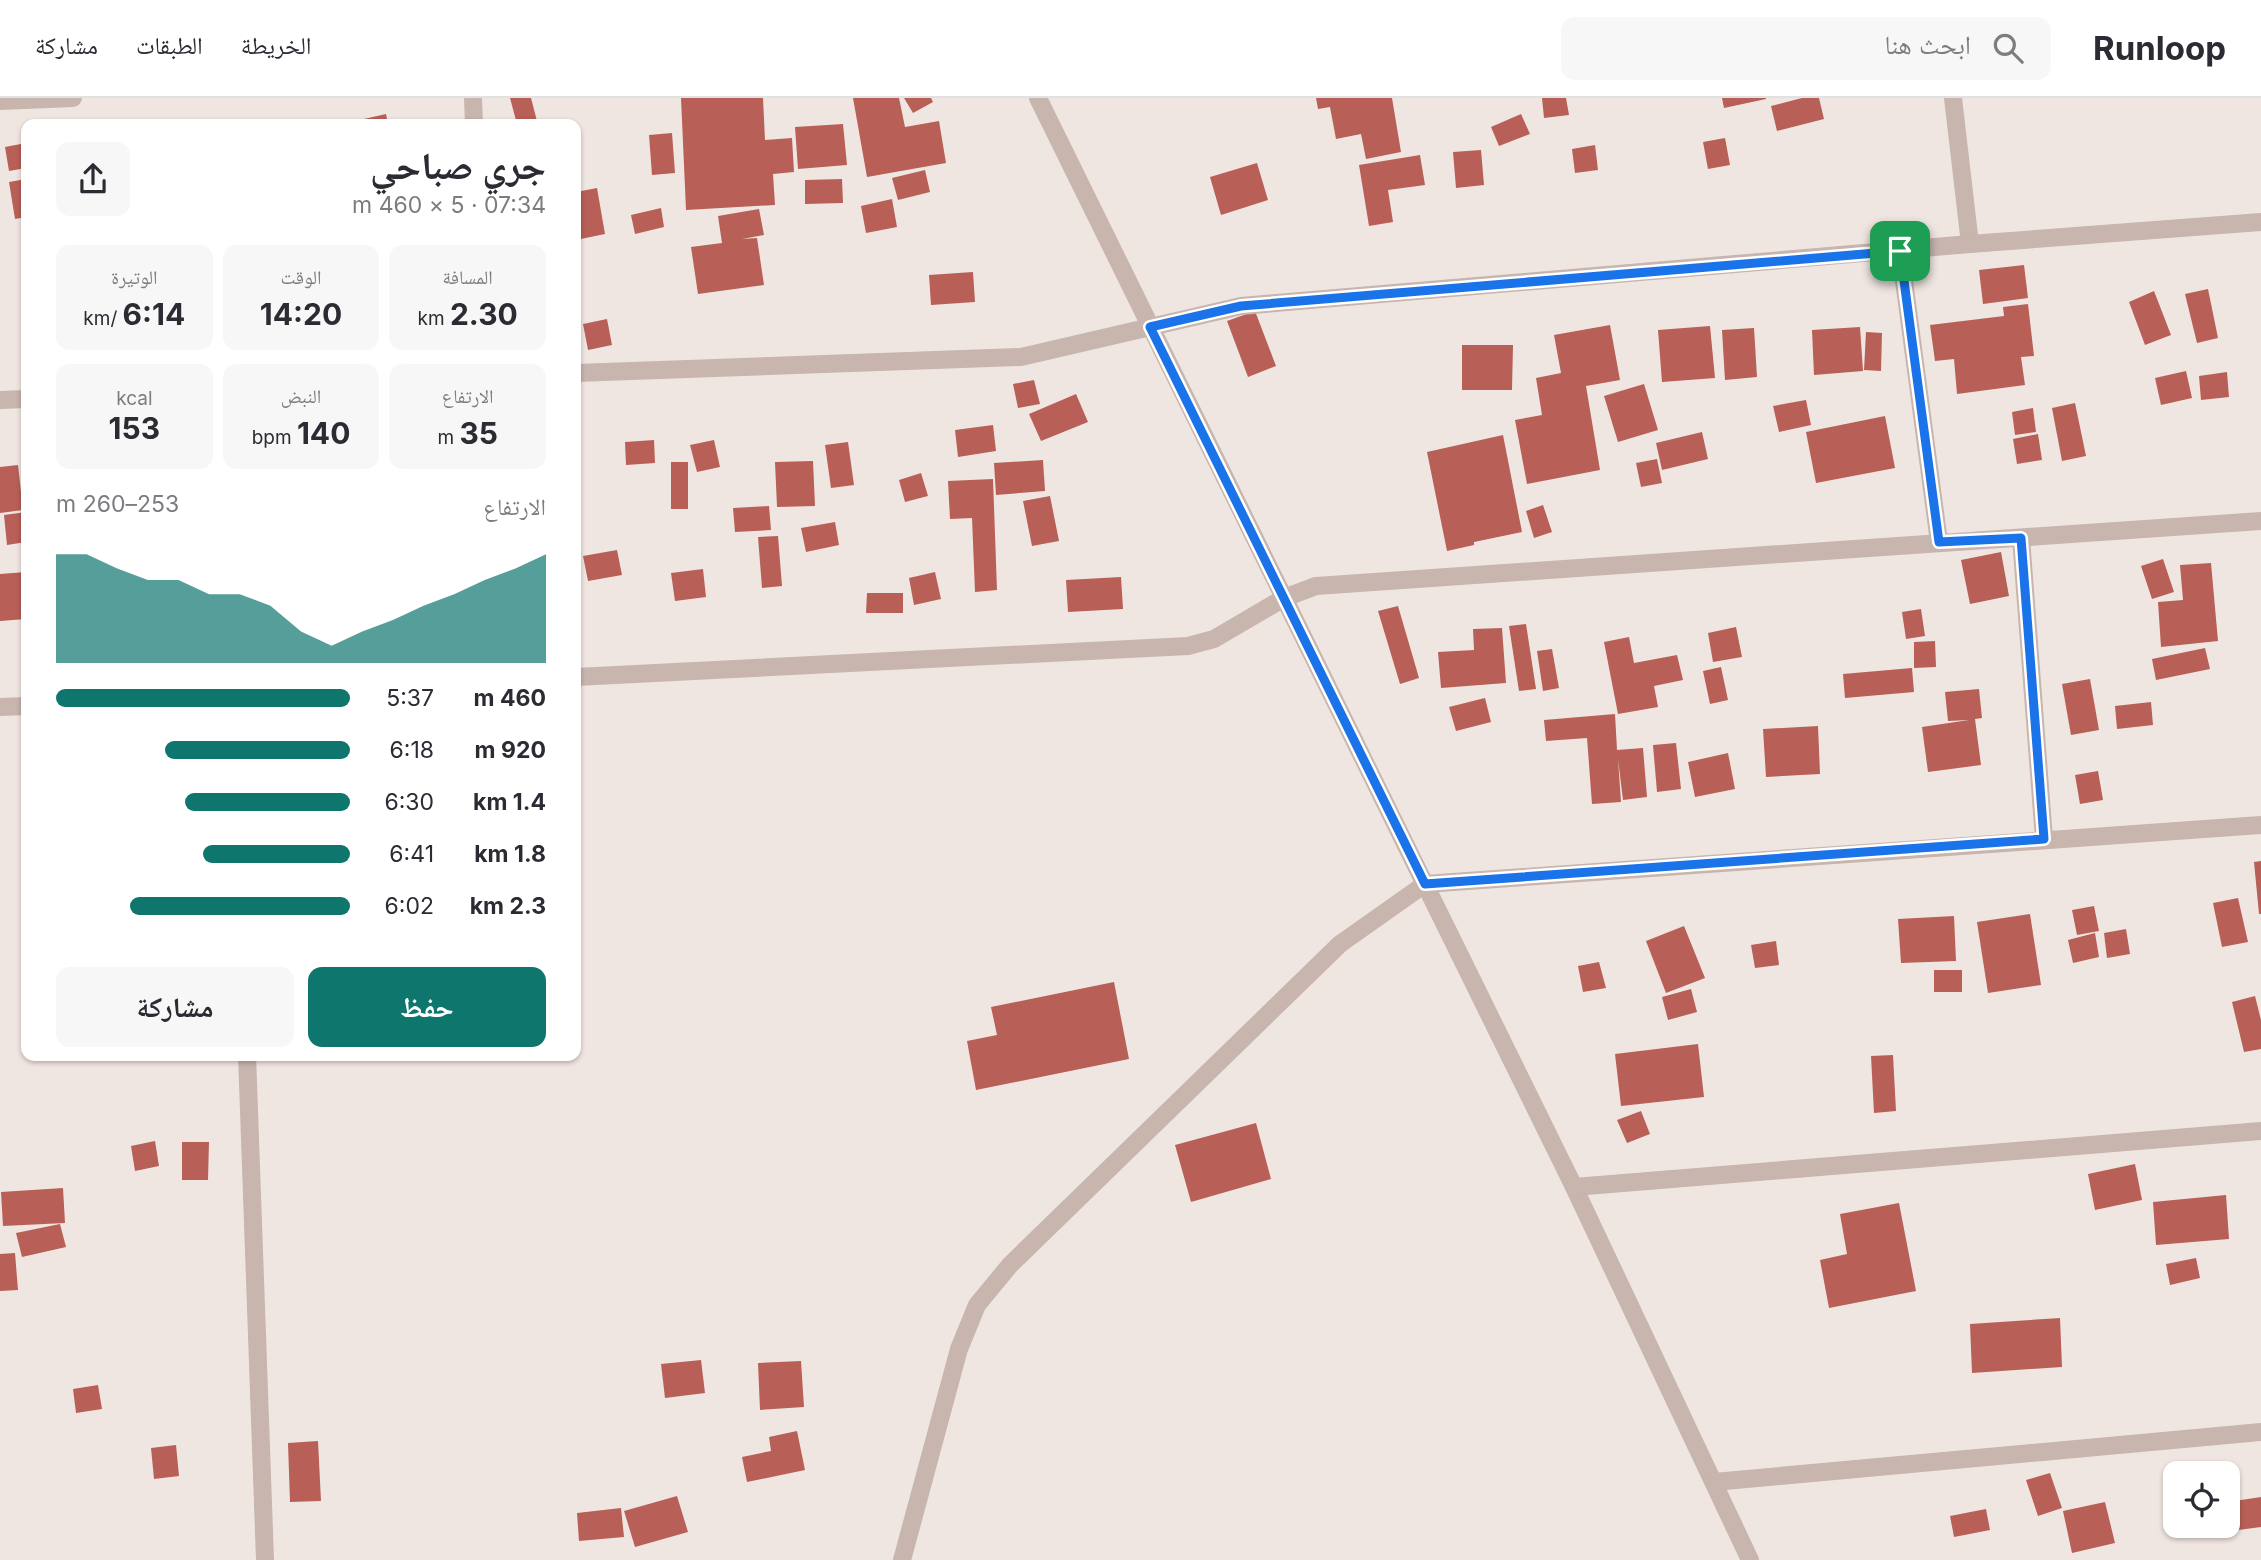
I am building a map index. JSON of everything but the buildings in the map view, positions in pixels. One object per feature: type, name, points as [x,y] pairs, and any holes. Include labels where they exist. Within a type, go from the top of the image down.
[{"type":"street","points":[[0,101],[73,98]]},
{"type":"street","points":[[473,98],[474,119]]},
{"type":"street","points":[[1038,98],[1574,1187],[1750,1560]]},
{"type":"street","points":[[1953,98],[1970,244]]},
{"type":"street","points":[[581,373],[1021,357],[1241,306],[2261,222]]},
{"type":"street","points":[[1900,251],[1939,542]]},
{"type":"street","points":[[0,400],[21,399]]},
{"type":"street","points":[[581,677],[1188,646],[1214,639],[1284,598],[1316,586],[2261,520]]},
{"type":"street","points":[[2021,538],[2044,839]]},
{"type":"street","points":[[0,707],[21,706]]},
{"type":"street","points":[[902,1560],[959,1349],[977,1306],[1010,1265],[1340,944],[1425,884],[2261,825]]},
{"type":"street","points":[[247,1061],[265,1560]]},
{"type":"street","points":[[1574,1187],[2261,1131]]},
{"type":"street","points":[[1714,1482],[2261,1432]]},
{"type":"route","points":[[1900,251],[1939,542],[2021,538],[2044,839],[1425,884],[1150,327],[1241,306],[1900,251]]}]
